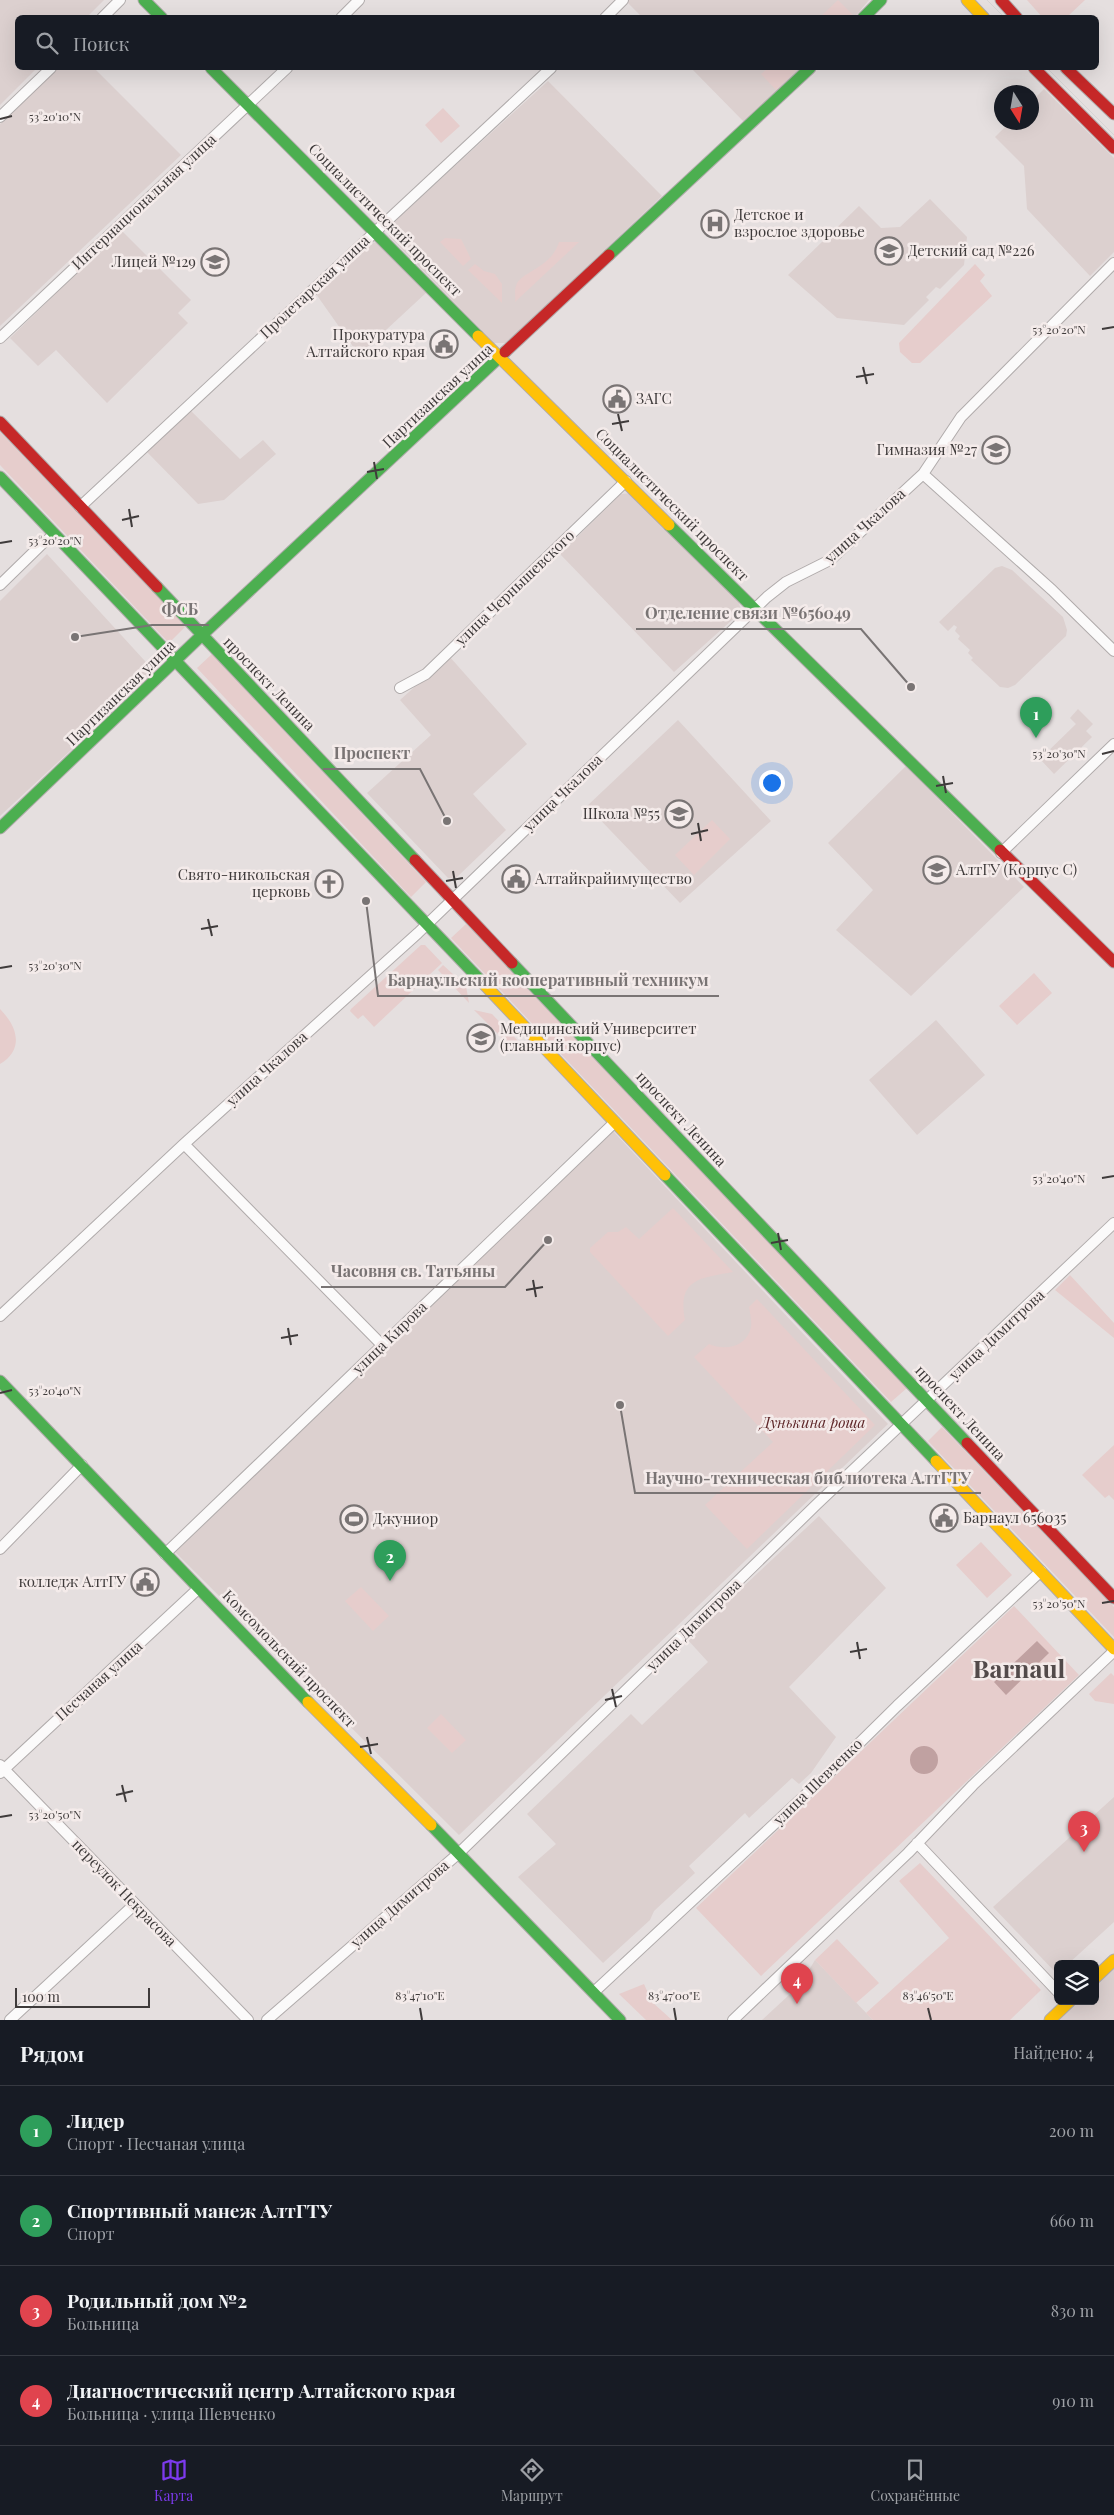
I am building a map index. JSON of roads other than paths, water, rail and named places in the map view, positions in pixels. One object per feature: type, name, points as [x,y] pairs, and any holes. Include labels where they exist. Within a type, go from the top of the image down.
[{"type":"main road","points":[[144,0],[159,15]]},
{"type":"main road","points":[[866,15],[881,0]]},
{"type":"main road","points":[[967,0],[981,15]]},
{"type":"main road","points":[[1001,0],[1014,15]]},
{"type":"main road","name":"Социалистический проспект","points":[[213,70],[500,359],[1114,962]]},
{"type":"main road","name":"Партизанская улица","points":[[0,828],[202,635],[808,70]]},
{"type":"main road","points":[[1036,70],[1114,148]]},
{"type":"main road","points":[[1068,70],[1114,114]]},
{"type":"main road","name":"проспект Ленина","points":[[0,422],[1114,1598]]},
{"type":"main road","points":[[0,477],[54,535],[177,660],[1114,1650]]},
{"type":"main road","name":"Комсомольский проспект","points":[[0,1381],[165,1554],[459,1852],[620,2020]]},
{"type":"main road","points":[[1099,1974],[1114,1960]]},
{"type":"main road","points":[[1050,2020],[1066,2005]]},
{"type":"street","points":[[105,15],[120,0]]},
{"type":"street","points":[[344,15],[359,0]]},
{"type":"street","points":[[608,15],[623,0]]},
{"type":"street","points":[[0,117],[49,70]]},
{"type":"street","name":"Интернациональная улица","points":[[0,338],[285,70]]},
{"type":"street","name":"Пролетарская улица","points":[[80,506],[549,70]]},
{"type":"street","name":"улица Чкалова","points":[[0,1316],[184,1144],[427,924],[755,609],[786,582],[830,560],[923,474],[961,417],[1114,263]]},
{"type":"street","points":[[923,474],[1052,590],[1114,651]]},
{"type":"street","name":"улица Чернышевского","points":[[400,688],[426,674],[626,481]]},
{"type":"street","points":[[0,586],[42,544],[54,535]]},
{"type":"street","points":[[1001,853],[1114,744]]},
{"type":"street","name":"улица Кирова","points":[[165,1554],[615,1122]]},
{"type":"street","points":[[184,1144],[383,1346]]},
{"type":"street","name":"улица Димитрова","points":[[267,2020],[459,1852],[927,1400],[1114,1224]]},
{"type":"street","points":[[0,1549],[82,1465]]},
{"type":"street","name":"улица Шевченко","points":[[594,1992],[822,1780],[897,1706],[1041,1571]]},
{"type":"street","name":"Песчаная улица","points":[[1,1769],[200,1588]]},
{"type":"street","points":[[733,2020],[1114,1650]]},
{"type":"street","name":"переулок Некрасова","points":[[1,1769],[248,2020]]},
{"type":"street","points":[[917,1843],[1054,1988]]},
{"type":"street","points":[[10,2020],[135,1904]]},
{"type":"tram line","points":[[987,0],[1002,15]]},
{"type":"tram line","points":[[1049,70],[1114,135]]},
{"type":"place","name":"Детское и взрослое здоровье","points":[[715,224]]},
{"type":"place","name":"Детский сад №226","points":[[889,251]]},
{"type":"place","name":"Лицей №129","points":[[215,262]]},
{"type":"place","name":"Прокуратура Алтайского края","points":[[444,344]]},
{"type":"place","name":"ЗАГС","points":[[617,399]]},
{"type":"place","name":"Гимназия №27","points":[[996,450]]},
{"type":"place","name":"ФСБ","points":[[75,637]]},
{"type":"place","name":"Отделение связи №656049","points":[[911,687]]},
{"type":"place","name":"Лидер","points":[[1036,738]]},
{"type":"place","name":"Школа №55","points":[[679,814]]},
{"type":"place","name":"Проспект","points":[[447,821]]},
{"type":"place","name":"АлтГУ (Корпус С)","points":[[937,870]]},
{"type":"place","name":"Алтайкрайимущество","points":[[516,879]]},
{"type":"place","name":"Свято-никольская церковь","points":[[329,884]]},
{"type":"place","name":"Барнаульский кооперативный техникум","points":[[366,901]]},
{"type":"place","name":"Медицинский Университет (главный корпус)","points":[[481,1038]]},
{"type":"place","name":"Часовня св. Татьяны","points":[[548,1240]]},
{"type":"place","name":"Научно-техническая библиотека АлтГТУ","points":[[620,1405]]},
{"type":"place","name":"Барнаул 656035","points":[[944,1518]]},
{"type":"place","name":"Джуниор","points":[[354,1519]]},
{"type":"place","name":"Спортивный манеж АлтГТУ","points":[[390,1581]]},
{"type":"place","name":"колледж АлтГУ","points":[[145,1582]]},
{"type":"place","name":"Родильный дом №2","points":[[1084,1852]]},
{"type":"place","name":"Диагностический центр Алтайского края","points":[[797,2004]]},
{"type":"district","name":"Barnaul","points":[[1019,1669]]},
{"type":"park label","name":"Дунькина роща","points":[[813,1423]]}]
